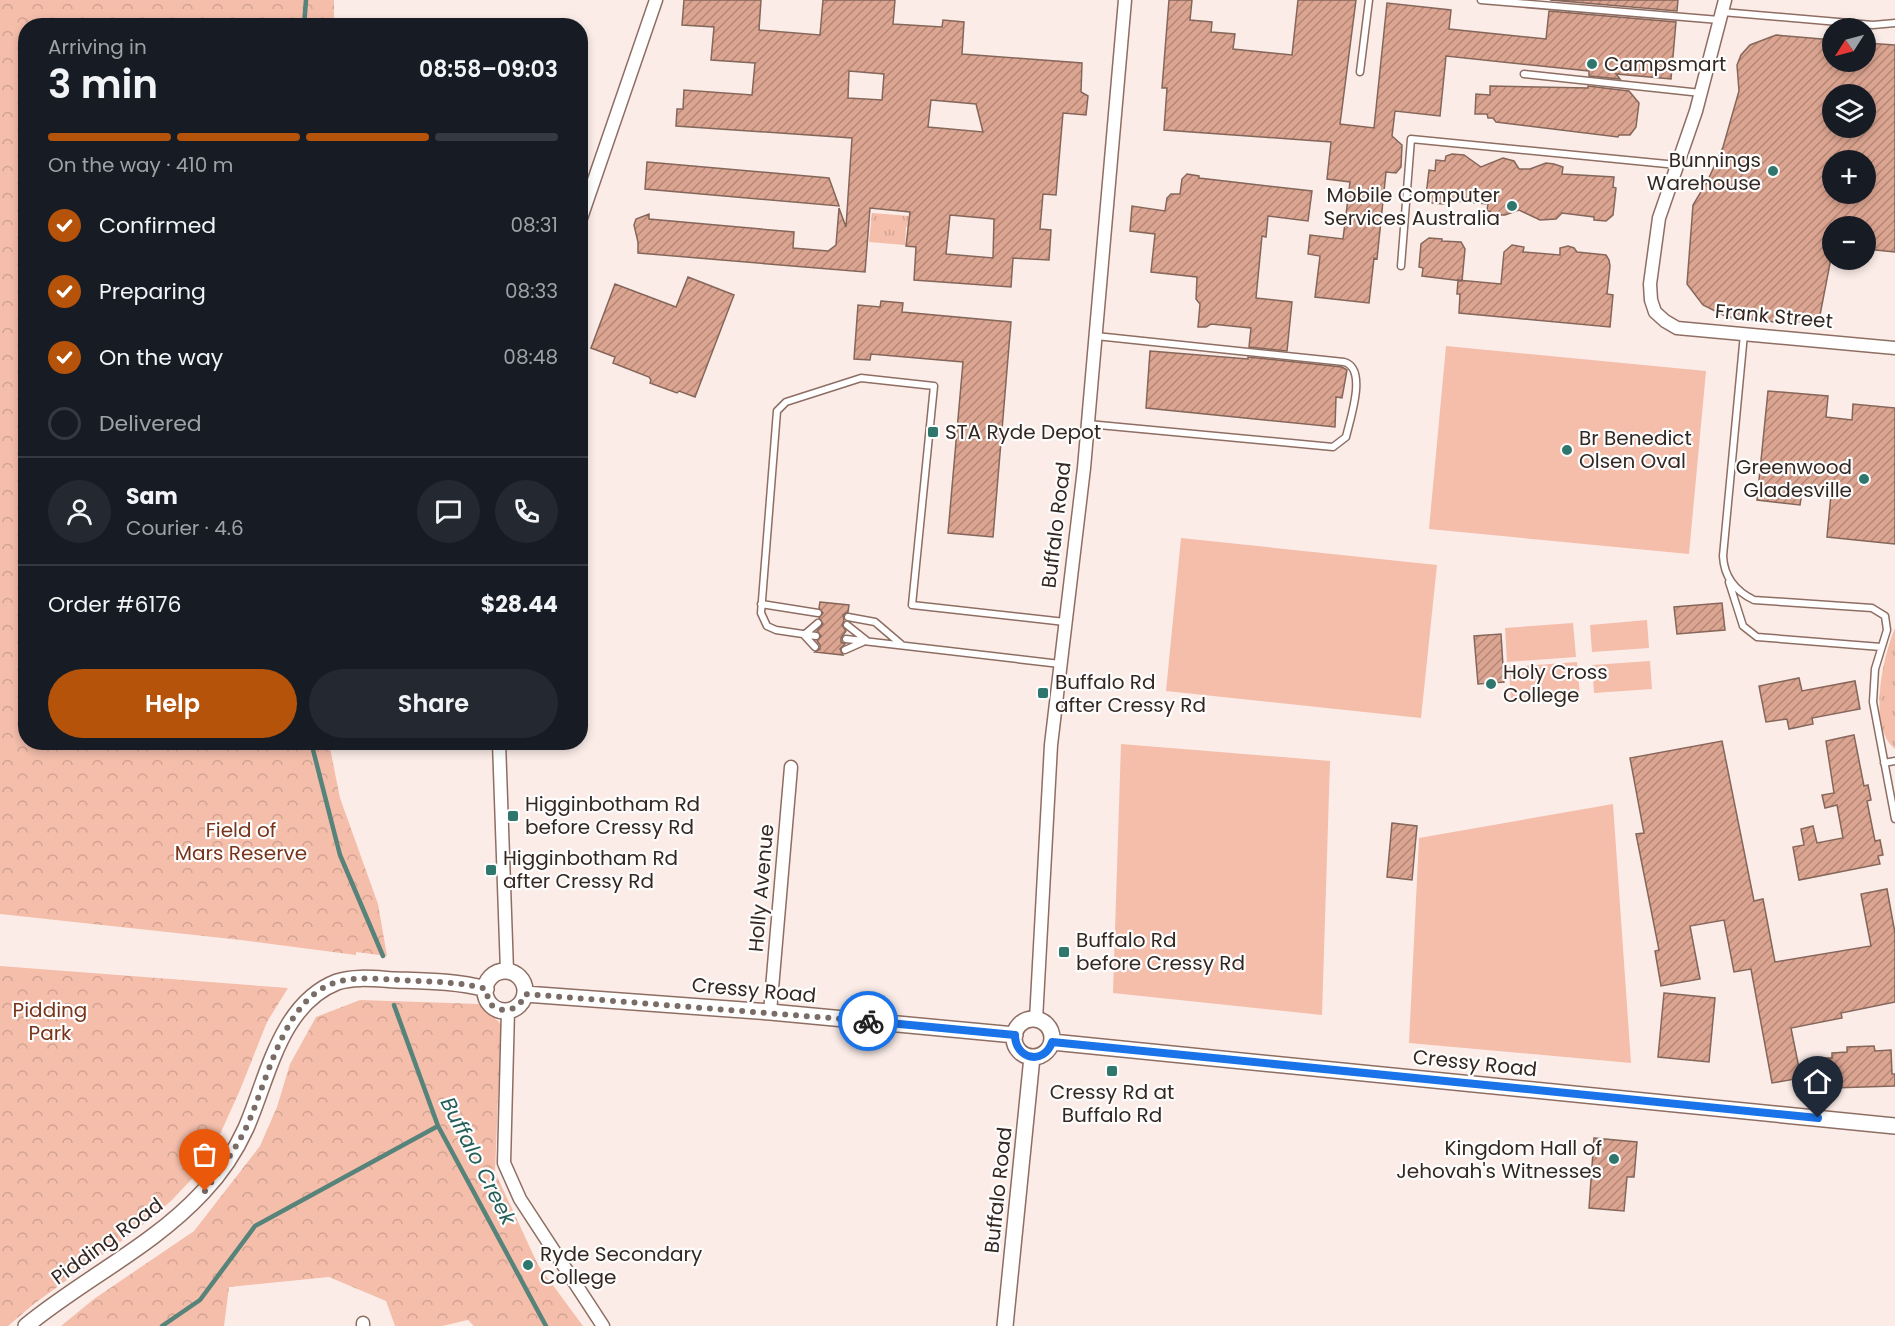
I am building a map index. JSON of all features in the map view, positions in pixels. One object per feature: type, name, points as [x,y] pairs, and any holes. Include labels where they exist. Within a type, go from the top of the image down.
[{"type":"street","points":[[588,198],[656,0]]},
{"type":"street","name":"Buffalo Road","points":[[1035,1020],[1052,745],[1088,424],[1125,0]]},
{"type":"street","points":[[1677,165],[1701,93],[1722,11]]},
{"type":"street","name":"Frank Street","points":[[1677,165],[1659,218],[1650,284],[1651,300],[1655,312],[1665,321],[1677,328],[1895,348]]},
{"type":"street","points":[[499,750],[507,971]]},
{"type":"street","name":"Holly Avenue","points":[[770,1012],[791,767]]},
{"type":"street","points":[[507,971],[518,976],[522,981],[525,994],[521,1003],[508,1010],[494,1008],[486,996],[486,989],[490,978],[507,971]]},
{"type":"street","name":"Pidding Road","points":[[26,1326],[154,1236],[205,1191],[245,1130],[280,1042],[306,1001],[339,981],[348,980],[465,983],[486,989]]},
{"type":"street","name":"Cressy Road","points":[[525,994],[770,1012],[1015,1035]]},
{"type":"street","points":[[508,1010],[504,1163],[520,1199],[603,1326]]},
{"type":"street","points":[[1035,1020],[1047,1025],[1052,1042],[1047,1052],[1037,1057],[1026,1056],[1017,1047],[1015,1035],[1016,1030],[1024,1022],[1035,1020]]},
{"type":"street","name":"Cressy Road","points":[[1052,1042],[1895,1126]]},
{"type":"street","name":"Buffalo Road","points":[[1005,1326],[1032,1057]]},
{"type":"lane","points":[[1360,72],[1369,0]]},
{"type":"lane","points":[[1481,0],[1722,11],[1873,25],[1895,23]]},
{"type":"lane","points":[[1524,74],[1701,93]]},
{"type":"lane","points":[[1401,266],[1411,139],[1677,165]]},
{"type":"lane","points":[[1744,334],[1723,556],[1725,572],[1740,621],[1752,635],[1763,638],[1881,646]]},
{"type":"lane","points":[[1088,424],[1333,447],[1346,437],[1357,384],[1355,369],[1344,362],[1096,336]]},
{"type":"lane","points":[[816,636],[776,630],[767,626],[761,613],[777,411],[786,402],[861,378],[934,386],[912,605],[1066,622]]},
{"type":"lane","points":[[1725,572],[1739,592],[1754,600],[1877,609],[1885,616],[1888,625],[1875,669],[1873,702],[1895,817]]},
{"type":"lane","points":[[761,604],[818,613]]},
{"type":"lane","points":[[866,641],[848,621],[875,622],[902,645]]},
{"type":"lane","points":[[804,634],[818,623]]},
{"type":"lane","points":[[804,634],[815,648]]},
{"type":"lane","points":[[846,639],[1061,664]]},
{"type":"lane","points":[[845,650],[866,641]]},
{"type":"lane","points":[[1884,763],[1895,761]]},
{"type":"green space","name":"Field of Mars Reserve","points":[[0,0],[334,0],[334,18],[18,18],[18,750],[330,750],[340,798],[378,904],[387,956],[356,952],[356,955],[0,914]]},
{"type":"green space","points":[[872,213],[947,219],[946,231],[906,227],[905,245],[869,242]]},
{"type":"green space","name":"Br Benedict Olsen Oval","points":[[1446,346],[1706,371],[1689,554],[1429,529]]},
{"type":"green space","points":[[1181,538],[1437,565],[1421,718],[1166,691]]},
{"type":"green space","points":[[1647,620],[1649,648],[1592,652],[1590,625]]},
{"type":"green space","points":[[1573,623],[1576,657],[1507,662],[1505,628]]},
{"type":"green space","points":[[1895,628],[1895,749],[1886,739],[1882,725],[1880,691],[1886,656]]},
{"type":"green space","points":[[1650,661],[1652,689],[1594,693],[1592,665]]},
{"type":"green space","points":[[1577,662],[1580,697],[1511,702],[1509,667]]},
{"type":"green space","points":[[1121,744],[1330,761],[1322,1015],[1113,993]]},
{"type":"green space","points":[[1613,804],[1631,1063],[1409,1043],[1419,838]]},
{"type":"green space","name":"Pidding Park","points":[[0,966],[288,988],[267,1022],[207,1163],[171,1201],[134,1232],[35,1303],[8,1326],[0,1326]]},
{"type":"green space","points":[[360,1000],[480,1004],[501,1024],[495,1172],[538,1265],[583,1326],[474,1326],[468,1320],[442,1326],[395,1326],[386,1301],[329,1277],[229,1287],[224,1326],[61,1326],[94,1299],[194,1231],[260,1146],[277,1107],[290,1064],[316,1017]]},
{"type":"building","points":[[684,0],[761,0],[759,30],[820,35],[823,0],[895,0],[893,24],[942,27],[943,20],[964,22],[962,54],[1082,63],[1081,92],[1088,96],[1086,115],[1063,113],[1056,195],[1043,194],[1040,229],[1051,230],[1049,260],[1013,258],[1011,287],[914,280],[916,247],[906,246],[910,212],[870,208],[865,272],[638,253],[634,225],[636,219],[649,214],[649,219],[794,232],[793,248],[828,251],[836,245],[839,208],[846,227],[852,138],[676,126],[677,109],[683,109],[684,90],[752,95],[755,63],[711,60],[714,27],[682,25]],"holes":[[[849,71],[884,74],[882,100],[848,98]],[[931,100],[976,104],[983,132],[928,127]],[[950,215],[994,219],[993,258],[946,254]]]},
{"type":"building","points":[[1169,0],[1192,0],[1190,20],[1212,22],[1211,32],[1235,34],[1233,49],[1292,55],[1298,0],[1356,0],[1340,124],[1374,128],[1387,3],[1451,10],[1449,29],[1546,39],[1549,11],[1676,22],[1671,79],[1616,74],[1620,79],[1589,76],[1589,71],[1446,56],[1440,116],[1395,111],[1392,136],[1402,145],[1401,167],[1396,173],[1386,172],[1377,259],[1374,258],[1369,303],[1315,297],[1320,256],[1308,254],[1310,235],[1343,239],[1350,182],[1327,179],[1331,142],[1164,130],[1167,88],[1162,88]]},
{"type":"building","points":[[1550,0],[1678,0],[1677,11]]},
{"type":"building","name":"Bunnings Warehouse","points":[[1776,35],[1822,39],[1822,72],[1876,72],[1876,44],[1895,45],[1895,252],[1876,250],[1876,216],[1822,216],[1822,270],[1829,270],[1820,315],[1809,322],[1775,322],[1727,317],[1703,305],[1687,284],[1693,205],[1707,182],[1723,147],[1739,91],[1737,65],[1741,55],[1750,45]]},
{"type":"building","points":[[1490,86],[1588,88],[1588,86],[1629,91],[1639,103],[1636,127],[1630,135],[1619,135],[1618,137],[1496,122],[1493,118],[1488,118],[1487,114],[1475,114],[1476,94],[1490,95]]},
{"type":"building","points":[[1464,155],[1481,167],[1503,158],[1514,161],[1519,169],[1530,169],[1546,163],[1563,167],[1562,174],[1614,177],[1613,187],[1616,188],[1613,215],[1606,221],[1562,213],[1556,219],[1540,220],[1519,210],[1505,215],[1496,215],[1487,210],[1488,204],[1445,200],[1444,204],[1432,203],[1426,196],[1429,170],[1435,171],[1436,160],[1445,161],[1446,156]]},
{"type":"building","points":[[647,162],[829,178],[839,206],[645,189]]},
{"type":"building","points":[[1187,174],[1199,176],[1199,178],[1312,191],[1308,221],[1268,216],[1266,237],[1262,236],[1256,298],[1292,302],[1287,351],[1249,347],[1251,328],[1211,324],[1198,327],[1200,304],[1196,299],[1197,277],[1151,272],[1155,234],[1130,231],[1132,206],[1165,211],[1167,198],[1171,194],[1180,194],[1182,179]]},
{"type":"building","points":[[1429,238],[1461,242],[1465,249],[1462,281],[1422,276],[1423,268],[1419,267],[1421,244]]},
{"type":"building","points":[[1512,245],[1524,247],[1523,252],[1560,255],[1560,248],[1568,246],[1577,252],[1606,255],[1610,266],[1607,294],[1613,295],[1610,327],[1459,313],[1458,280],[1501,284],[1504,252]]},
{"type":"building","points":[[688,277],[734,295],[695,397],[650,383],[649,377],[613,363],[615,357],[591,348],[615,284],[676,307]]},
{"type":"building","points":[[881,301],[903,303],[902,312],[1011,322],[993,537],[948,533],[963,362],[871,354],[870,360],[854,359],[858,305],[880,307]]},
{"type":"building","points":[[1150,351],[1248,359],[1248,357],[1342,367],[1347,370],[1342,398],[1336,397],[1335,427],[1146,408]]},
{"type":"building","points":[[1768,391],[1828,396],[1826,417],[1852,420],[1853,404],[1895,408],[1895,544],[1827,537],[1831,494],[1802,492],[1800,505],[1757,500]]},
{"type":"building","points":[[820,602],[849,605],[848,612],[843,615],[842,625],[846,631],[841,642],[845,644],[840,649],[843,655],[815,652],[820,649],[817,641],[821,636],[817,631],[823,624],[819,618],[823,613],[819,608]]},
{"type":"building","points":[[1722,603],[1725,630],[1677,634],[1674,607]]},
{"type":"building","points":[[1501,634],[1504,682],[1478,684],[1474,636]]},
{"type":"building","points":[[1799,678],[1802,691],[1855,681],[1860,709],[1812,718],[1813,724],[1789,729],[1787,719],[1766,722],[1759,686]]},
{"type":"building","points":[[1854,735],[1864,786],[1868,785],[1871,800],[1867,801],[1875,841],[1880,840],[1883,855],[1878,856],[1880,864],[1799,880],[1793,847],[1804,845],[1801,829],[1813,826],[1817,843],[1843,838],[1837,805],[1825,808],[1822,795],[1834,793],[1826,741]]},
{"type":"building","points":[[1722,741],[1754,901],[1763,899],[1775,962],[1871,946],[1861,894],[1887,889],[1895,933],[1895,1002],[1841,1013],[1842,1018],[1791,1028],[1801,1078],[1772,1083],[1751,969],[1734,972],[1724,920],[1690,926],[1700,979],[1661,986],[1655,951],[1659,950],[1636,834],[1644,833],[1630,758]]},
{"type":"building","points":[[1392,823],[1417,826],[1412,880],[1387,877]]},
{"type":"building","points":[[1664,993],[1715,998],[1709,1062],[1658,1057]]},
{"type":"building","points":[[1874,1046],[1875,1051],[1891,1050],[1895,1086],[1833,1088],[1833,1083],[1825,1083],[1824,1058],[1832,1058],[1832,1053],[1847,1052],[1847,1047]]},
{"type":"building","name":"Kingdom Hall of Jehovah's Witnesses","points":[[1594,1138],[1637,1142],[1634,1177],[1627,1177],[1624,1211],[1589,1208]]},
{"type":"waterway","name":"Buffalo Creek","points":[[305,18],[306,0]]},
{"type":"waterway","name":"Buffalo Creek","points":[[313,750],[340,855],[383,956]]},
{"type":"waterway","name":"Buffalo Creek","points":[[394,1005],[438,1126],[546,1326]]},
{"type":"waterway","points":[[162,1326],[200,1300],[255,1226],[438,1126]]},
{"type":"way so far","points":[[205,1191],[245,1130],[280,1042],[296,1014],[306,1001],[339,981],[374,979],[465,983],[486,989],[489,1003],[501,1010],[513,1009],[521,1003],[525,994],[868,1021]]},
{"type":"place","name":"Campsmart","points":[[1592,64]]},
{"type":"place","name":"Bunnings Warehouse","points":[[1773,171]]},
{"type":"place","name":"Mobile Computer Services Australia","points":[[1512,206]]},
{"type":"place","name":"STA Ryde Depot","points":[[933,432]]},
{"type":"place","name":"Br Benedict Olsen Oval","points":[[1567,450]]},
{"type":"place","name":"Greenwood Gladesville","points":[[1864,479]]},
{"type":"place","name":"Holy Cross College","points":[[1491,684]]},
{"type":"place","name":"Buffalo Rd after Cressy Rd","points":[[1043,693]]},
{"type":"place","name":"Higginbotham Rd before Cressy Rd","points":[[513,816]]},
{"type":"place","name":"Higginbotham Rd after Cressy Rd","points":[[491,870]]},
{"type":"place","name":"Buffalo Rd before Cressy Rd","points":[[1064,952]]},
{"type":"place","name":"Cressy Rd at Buffalo Rd","points":[[1112,1071]]},
{"type":"place","name":"Kingdom Hall of Jehovah's Witnesses","points":[[1614,1159]]},
{"type":"place","name":"Ryde Secondary College","points":[[528,1265]]},
{"type":"route","points":[[868,1021],[1015,1035],[1020,1052],[1032,1057],[1047,1052],[1052,1042],[1818,1118]]}]
